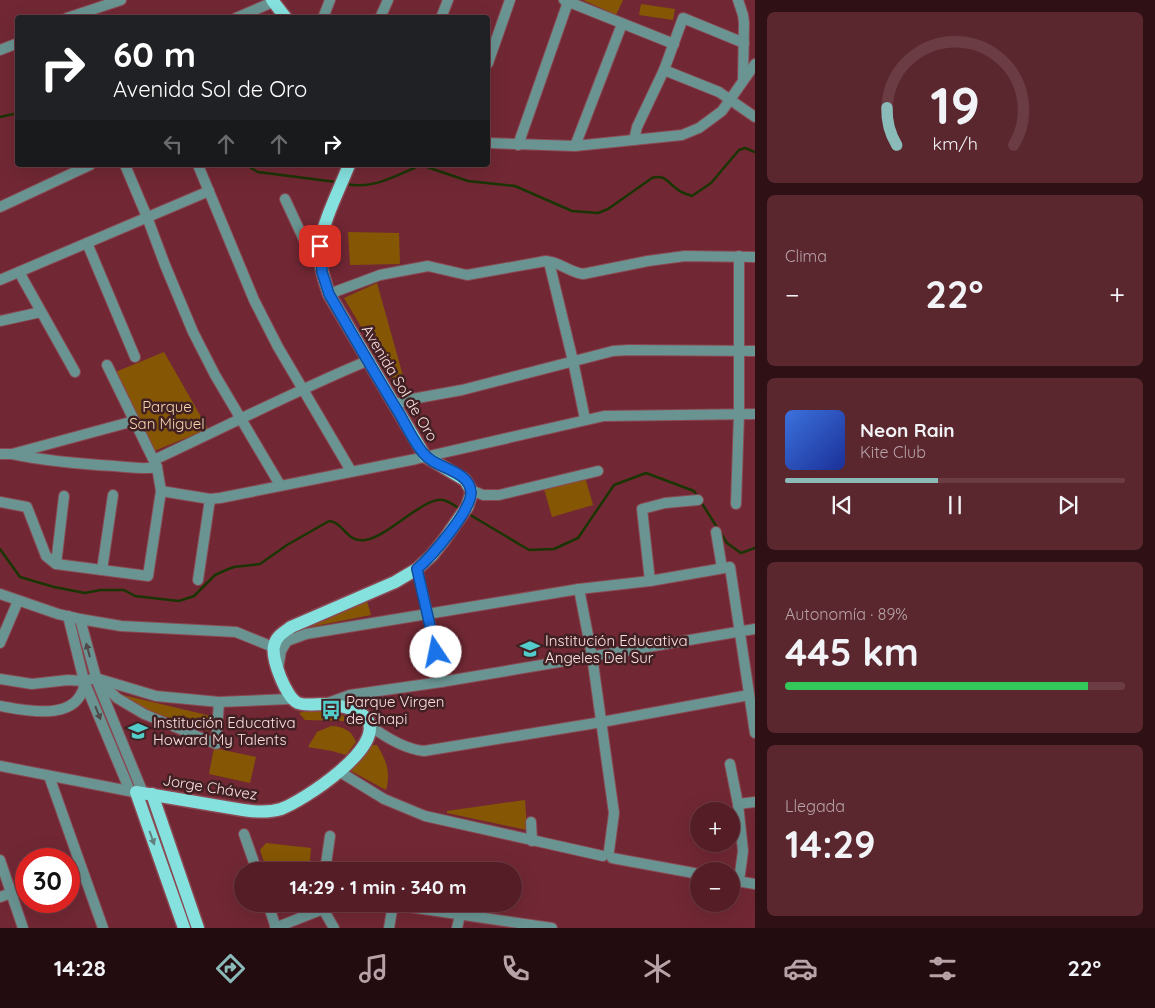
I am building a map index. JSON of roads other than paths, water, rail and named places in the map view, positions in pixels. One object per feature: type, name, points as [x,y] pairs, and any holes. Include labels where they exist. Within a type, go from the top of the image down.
[{"type":"main road","points":[[273,1],[284,15]]},
{"type":"main road","name":"Avenida Sol de Oro","points":[[348,167],[327,221],[320,246],[322,272],[329,294],[425,456],[466,480],[470,495]]},
{"type":"main road","points":[[369,725],[365,717],[358,712],[325,704],[302,704],[290,698],[278,670],[273,647],[280,634],[291,627],[395,582],[417,569],[444,540],[470,495]]},
{"type":"main road","name":"Jorge Chávez","points":[[140,793],[243,810],[271,811],[280,809],[297,801],[340,772],[366,741],[369,725]]},
{"type":"main road","points":[[140,793],[184,928]]},
{"type":"main road","points":[[140,793],[198,928]]},
{"type":"street","points":[[76,15],[121,0]]},
{"type":"street","points":[[324,15],[330,0]]},
{"type":"street","points":[[381,15],[388,0]]},
{"type":"street","points":[[442,15],[448,0]]},
{"type":"street","points":[[490,57],[510,0]]},
{"type":"street","points":[[738,0],[743,15],[743,81]]},
{"type":"street","points":[[243,15],[273,1]]},
{"type":"street","points":[[518,144],[566,1],[674,44]]},
{"type":"street","points":[[634,140],[637,127],[664,70],[683,18],[744,43]]},
{"type":"street","points":[[575,146],[622,24]]},
{"type":"street","points":[[0,50],[15,44]]},
{"type":"street","points":[[490,143],[575,146],[682,135],[714,117],[730,99],[755,64]]},
{"type":"street","points":[[664,70],[720,92],[755,117]]},
{"type":"street","points":[[0,207],[86,167]]},
{"type":"street","points":[[125,167],[148,217],[165,265],[193,332],[215,375],[280,485]]},
{"type":"street","points":[[199,167],[254,300],[301,389],[351,471]]},
{"type":"street","points":[[0,280],[209,190]]},
{"type":"street","points":[[285,199],[305,242],[320,254]]},
{"type":"street","points":[[87,243],[135,357]]},
{"type":"street","points":[[329,294],[380,275],[428,266],[467,275],[555,262],[574,273],[583,274],[648,261],[685,256],[755,257]]},
{"type":"street","points":[[736,504],[739,414],[738,256]]},
{"type":"street","points":[[549,262],[585,419]]},
{"type":"street","points":[[20,272],[75,372]]},
{"type":"street","points":[[0,321],[41,312]]},
{"type":"street","points":[[394,405],[412,399],[462,390],[613,351],[755,351]]},
{"type":"street","points":[[0,454],[90,465],[148,469],[301,389],[367,361]]},
{"type":"street","points":[[0,502],[27,507],[46,556],[56,564],[148,576],[161,491],[156,464],[107,365]]},
{"type":"street","points":[[161,491],[210,498],[425,456],[585,419],[622,415],[755,414]]},
{"type":"street","points":[[12,454],[134,421]]},
{"type":"street","points":[[470,495],[499,495],[598,471]]},
{"type":"street","points":[[102,570],[113,495]]},
{"type":"street","points":[[56,564],[64,496]]},
{"type":"street","points":[[198,580],[210,498]]},
{"type":"street","points":[[650,581],[642,509],[665,503],[698,500]]},
{"type":"street","points":[[716,532],[722,568]]},
{"type":"street","points":[[278,670],[284,646],[287,641],[296,637],[578,589],[650,581],[730,566],[755,733]]},
{"type":"street","points":[[417,569],[441,682]]},
{"type":"street","points":[[578,589],[592,656],[614,813],[608,855]]},
{"type":"street","points":[[0,594],[80,619],[121,626],[236,632],[273,647]]},
{"type":"street","points":[[0,643],[18,601]]},
{"type":"street","points":[[68,616],[84,681],[140,793]]},
{"type":"street","points":[[80,619],[96,678],[140,793]]},
{"type":"street","points":[[325,704],[350,695],[441,682],[755,629]]},
{"type":"street","points":[[96,678],[117,698],[144,714],[216,744],[219,702]]},
{"type":"street","points":[[0,679],[32,684],[68,680],[84,681],[96,678],[117,686],[156,696],[219,702],[290,698]]},
{"type":"street","points":[[0,706],[32,712],[58,710],[73,703],[82,693],[84,681]]},
{"type":"street","points":[[369,725],[402,745],[424,751],[749,696]]},
{"type":"street","points":[[730,764],[738,802]]},
{"type":"street","points":[[0,766],[140,793]]},
{"type":"street","points":[[340,772],[384,799],[425,816],[532,841],[690,872]]},
{"type":"street","points":[[49,776],[103,928]]},
{"type":"street","points":[[740,804],[755,802]]},
{"type":"street","points":[[531,822],[532,841]]},
{"type":"street","points":[[740,823],[743,851],[740,862]]},
{"type":"street","points":[[244,834],[254,862]]},
{"type":"street","points":[[326,862],[330,836]]},
{"type":"street","points":[[0,860],[23,928]]},
{"type":"street","points":[[740,882],[755,884]]},
{"type":"street","points":[[0,897],[11,893]]},
{"type":"street","points":[[271,912],[276,928],[310,912]]},
{"type":"street","points":[[326,912],[334,928]]},
{"type":"street","points":[[389,928],[390,912]]},
{"type":"street","points":[[441,912],[524,926],[552,928]]},
{"type":"street","points":[[458,928],[460,915]]},
{"type":"waterway","points":[[0,117],[15,114]]},
{"type":"waterway","points":[[427,167],[468,181],[515,186],[572,211],[598,213],[608,209],[656,177],[666,179],[680,192],[692,196],[711,183],[739,150],[745,148],[755,152]]},
{"type":"waterway","points":[[249,167],[258,172],[336,182]]},
{"type":"waterway","points":[[347,184],[366,185],[376,183],[416,167]]},
{"type":"waterway","points":[[467,513],[529,550],[554,549],[578,538],[614,485],[646,473],[694,491],[698,497]]},
{"type":"waterway","points":[[0,549],[20,577],[54,587],[85,593],[100,590],[124,590],[135,596],[179,601],[194,596],[215,575],[234,567],[260,564],[287,545],[329,521],[334,522],[349,536],[365,540],[384,532],[435,501],[443,500],[450,502],[460,509]]},
{"type":"waterway","points":[[701,502],[727,543],[741,553],[755,548]]},
{"type":"place","name":"Institución Educativa Angeles Del Sur","points":[[530,649]]},
{"type":"place","name":"Parque Virgen de Chapi","points":[[331,710]]},
{"type":"place","name":"Institución Educativa Howard My Talents","points":[[138,731]]},
{"type":"park label","name":"Parque San Miguel","points":[[167,414]]}]
